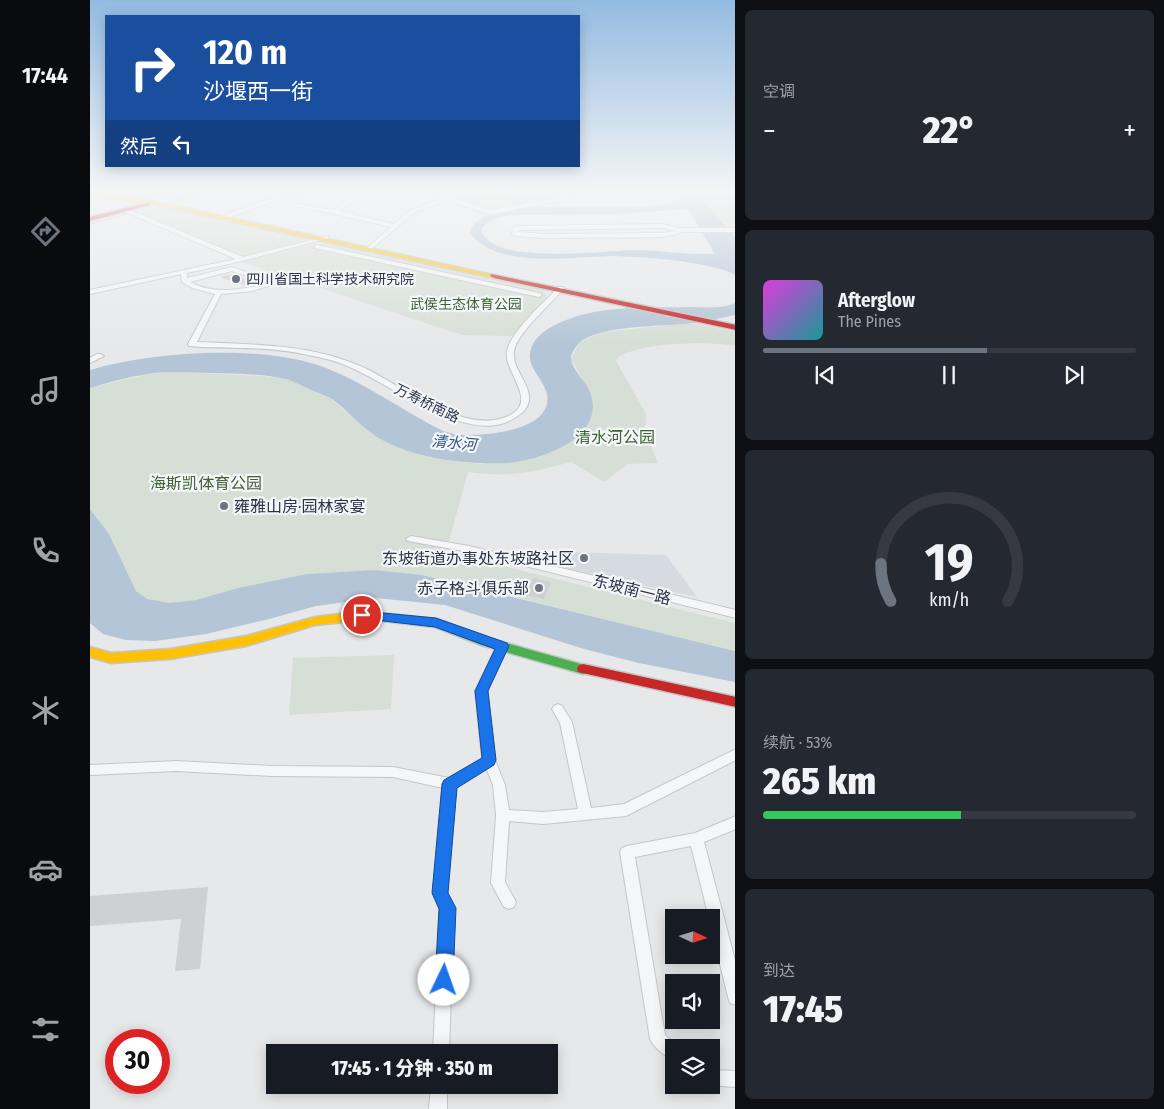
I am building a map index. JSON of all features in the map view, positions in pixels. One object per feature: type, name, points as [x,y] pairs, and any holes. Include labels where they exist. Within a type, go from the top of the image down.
[{"type":"street","points":[[203,243],[242,259]]},
{"type":"street","points":[[90,292],[314,243]]},
{"type":"street","points":[[330,243],[729,325]]},
{"type":"street","points":[[374,252],[381,243]]},
{"type":"street","points":[[374,252],[539,295]]},
{"type":"street","points":[[232,269],[276,283],[251,291],[220,292],[195,289],[184,281],[232,269]]},
{"type":"street","points":[[184,272],[184,281]]},
{"type":"street","name":"万寿桥南路","points":[[220,292],[192,344],[288,348],[318,354],[343,361],[366,371],[445,415],[462,421],[494,423],[519,412],[526,403],[526,394],[510,364],[510,351],[517,338],[560,289]]},
{"type":"street","points":[[90,361],[100,356]]},
{"type":"street","name":"东坡南一路","points":[[411,539],[469,550],[735,614]]},
{"type":"street","points":[[90,652],[111,658],[170,654],[246,640],[315,621],[362,615],[436,623],[502,646],[573,667],[735,702]]},
{"type":"street","points":[[502,646],[481,691],[489,760],[500,785],[503,816],[498,883],[509,902]]},
{"type":"street","points":[[558,709],[566,722],[586,814]]},
{"type":"street","points":[[503,816],[543,818],[626,810],[735,754]]},
{"type":"street","points":[[90,770],[176,766],[272,771],[393,772],[450,784],[489,760]]},
{"type":"street","points":[[441,1044],[447,908],[440,893],[450,784]]},
{"type":"street","points":[[665,1045],[658,1039],[627,852],[696,839],[735,822]]},
{"type":"street","points":[[696,839],[735,997]]},
{"type":"street","points":[[720,1078],[735,1079]]},
{"type":"street","points":[[438,1109],[439,1094]]},
{"type":"shaded area","points":[[563,552],[666,555],[697,597],[560,567]]},
{"type":"green space","name":"武侯生态体育公园","points":[[209,243],[327,244],[541,289],[548,296],[512,336],[462,335],[239,261],[247,259]]},
{"type":"green space","name":"海斯凯体育公园","points":[[693,323],[735,332],[735,346],[692,343],[657,346],[628,353],[617,358],[616,361],[646,414],[645,431],[658,463],[628,464],[604,482],[571,462],[520,473],[482,474],[468,472],[446,552],[735,623],[735,651],[439,579],[374,570],[307,574],[238,588],[196,600],[170,604],[147,599],[136,591],[109,534],[90,509],[90,388],[149,374],[173,372],[263,376],[290,380],[331,399],[373,435],[453,461],[481,464],[531,459],[589,391],[571,359],[579,343],[601,332]]},
{"type":"green space","points":[[394,655],[391,709],[289,715],[293,658]]},
{"type":"water","points":[[480,243],[494,243],[506,249],[527,253],[552,254],[638,250],[715,254],[708,243],[735,243],[735,275],[699,264],[657,258],[615,256],[517,257]]},
{"type":"water","name":"清水河","points":[[735,303],[735,315],[693,323],[616,330],[600,333],[578,344],[572,352],[571,358],[576,372],[590,392],[593,408],[589,422],[580,434],[568,444],[537,457],[507,463],[456,461],[403,449],[374,435],[332,399],[292,381],[270,376],[250,374],[148,374],[90,388],[90,370],[116,363],[145,358],[208,353],[241,353],[272,356],[301,360],[341,374],[443,431],[459,435],[486,434],[516,429],[540,416],[546,406],[547,394],[533,367],[530,355],[533,343],[552,326],[583,315],[613,309],[713,307]]},
{"type":"water","points":[[90,509],[109,534],[136,591],[147,599],[170,603],[196,600],[238,588],[307,574],[374,570],[421,575],[735,651],[735,682],[639,663],[584,649],[445,605],[376,598],[316,606],[206,634],[155,641],[126,640],[103,634],[90,623]]},
{"type":"building","points":[[230,274],[252,281],[244,285],[221,278]]},
{"type":"building","name":"赤子格斗俱乐部","points":[[533,578],[551,582],[544,599],[526,595]]},
{"type":"building","points":[[208,887],[200,969],[175,971],[181,919],[90,926],[90,896]]},
{"type":"traffic: fast","points":[[370,616],[436,623],[485,642],[583,669]]},
{"type":"traffic: slow","points":[[339,243],[494,276]]},
{"type":"traffic: slow","points":[[90,652],[111,658],[170,654],[246,641],[315,621],[362,615],[370,616]]},
{"type":"traffic: jam","points":[[494,276],[735,328]]},
{"type":"traffic: jam","points":[[583,669],[735,702]]},
{"type":"place","name":"四川省国土科学技术研究院","points":[[236,279]]},
{"type":"place","name":"雍雅山房·园林家宴","points":[[224,506]]},
{"type":"place","name":"东坡街道办事处东坡路社区","points":[[584,558]]},
{"type":"place","name":"赤子格斗俱乐部","points":[[539,588]]},
{"type":"route","points":[[362,615],[436,623],[485,642],[502,646],[481,691],[489,760],[450,784],[440,893],[447,908],[444,980]]},
{"type":"park label","name":"清水河公园","points":[[615,437]]}]
